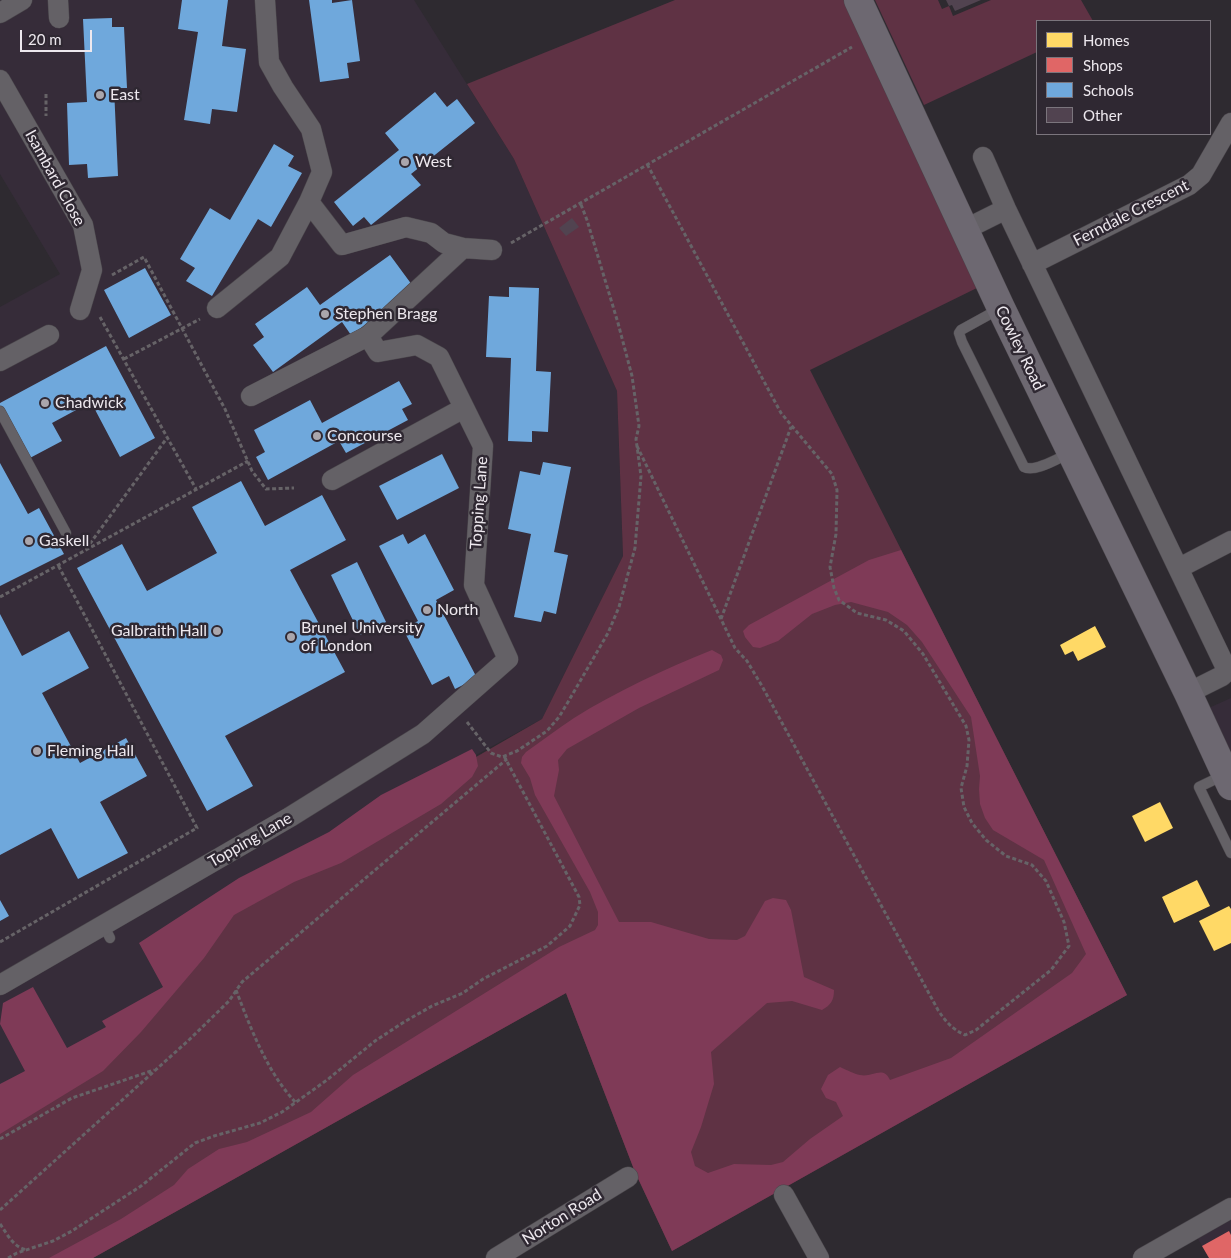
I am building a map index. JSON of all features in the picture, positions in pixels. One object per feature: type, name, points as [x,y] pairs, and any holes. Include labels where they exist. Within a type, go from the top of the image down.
[{"type":"main road","name":"Cowley Road","points":[[858,0],[964,230],[1070,453],[1188,693],[1228,780]]},
{"type":"street","points":[[0,13],[22,0]]},
{"type":"street","points":[[210,312],[280,257],[309,202],[322,172],[311,129],[269,62],[265,0]]},
{"type":"street","name":"Isambard Close","points":[[0,80],[83,225],[92,270],[88,309]]},
{"type":"street","name":"Ferndale Crescent","points":[[1032,264],[1189,184],[1201,175],[1231,122]]},
{"type":"street","points":[[983,157],[1032,264],[1226,668],[1226,672],[1222,676],[1188,693]]},
{"type":"street","points":[[309,202],[342,245],[406,227],[431,233],[444,243],[463,248],[492,250]]},
{"type":"street","points":[[964,230],[1006,209]]},
{"type":"street","points":[[252,396],[368,336],[463,248]]},
{"type":"street","points":[[0,361],[49,335]]},
{"type":"street","name":"Topping Lane","points":[[0,985],[56,960],[106,931],[423,734],[508,659],[474,585],[483,446],[440,357],[417,345],[378,352],[368,336]]},
{"type":"street","points":[[332,480],[464,408]]},
{"type":"street","points":[[1179,568],[1231,541]]},
{"type":"street","name":"Norton Road","points":[[496,1258],[628,1177]]},
{"type":"street","points":[[784,1195],[819,1258]]},
{"type":"street","points":[[1143,1258],[1231,1208]]},
{"type":"lane","points":[[1001,308],[961,330],[959,333],[962,342],[1024,467],[1029,470],[1036,469],[1070,453]]},
{"type":"lane","points":[[0,411],[66,533]]},
{"type":"lane","points":[[1228,780],[1199,787],[1231,853]]},
{"type":"path","points":[[492,250],[506,246],[874,35]]},
{"type":"path","points":[[637,446],[735,648],[747,661],[762,686],[938,1010],[948,1025],[957,1031],[965,1035],[976,1030],[1051,970],[1069,946],[1064,922],[1046,881],[1032,865],[1006,856],[986,840],[972,824],[964,807],[962,788],[968,766],[969,740],[966,726],[923,654],[904,631],[886,620],[857,613],[839,600],[834,588],[830,567],[836,534],[837,490],[835,482],[828,469],[781,413],[647,164]]},
{"type":"path","points":[[0,1210],[157,1069],[222,1007],[242,982],[506,758],[547,731],[559,717],[589,668],[620,607],[635,548],[641,476],[636,440],[639,426],[632,376],[580,202]]},
{"type":"path","points":[[110,276],[144,257],[225,409],[252,471],[266,489],[294,488]]},
{"type":"path","points":[[88,309],[124,359],[196,489]]},
{"type":"path","points":[[124,359],[183,329],[210,312]]},
{"type":"path","points":[[721,620],[791,427]]},
{"type":"path","points":[[86,550],[167,438]]},
{"type":"path","points":[[0,597],[248,461]]},
{"type":"path","points":[[0,942],[197,828],[58,565]]},
{"type":"path","points":[[8,1258],[54,1241],[72,1232],[141,1186],[195,1143],[260,1123],[296,1103],[375,1041],[404,1022],[432,1006],[463,993],[483,979],[547,946],[570,926],[580,905],[579,897],[506,758],[491,753],[455,706]]},
{"type":"path","points":[[236,990],[247,1019],[273,1074],[296,1103]]},
{"type":"path","points":[[0,1139],[72,1098],[157,1069]]},
{"type":"path","points":[[0,1224],[13,1242],[20,1248],[28,1250]]},
{"type":"shaded area","name":"Brunel University of London","points":[[0,0],[414,0],[514,159],[617,391],[623,556],[542,719],[476,755],[107,1060],[0,1122],[0,307],[60,274],[0,174]]},
{"type":"shaded area","points":[[675,0],[857,0],[985,284],[810,370],[1127,995],[672,1251],[635,1172],[566,993],[93,1258],[0,1258],[0,1122],[107,1060],[252,886],[542,719],[623,556],[617,391],[514,159],[467,84]]},
{"type":"shaded area","points":[[875,0],[938,0],[942,9],[949,6],[953,16],[991,0],[1081,0],[1092,20],[1036,20],[1036,52],[924,105]]},
{"type":"shaded area","points":[[901,550],[1127,995],[672,1251],[635,1172],[566,993],[93,1258],[49,1258],[121,1219],[174,1185],[188,1169],[219,1149],[247,1142],[311,1112],[353,1075],[559,947],[595,930],[598,925],[598,912],[590,892],[535,795],[530,778],[521,763],[522,757],[526,752],[590,708],[659,673],[712,650],[721,655],[723,660],[719,670],[639,708],[567,749],[558,760],[559,770],[554,796],[619,922],[651,922],[709,939],[737,940],[745,936],[765,901],[773,898],[786,900],[791,910],[804,977],[834,990],[831,1002],[822,1010],[792,1001],[767,1003],[711,1052],[714,1084],[691,1152],[695,1166],[708,1173],[734,1164],[771,1165],[783,1162],[810,1139],[843,1116],[836,1102],[826,1098],[821,1089],[828,1075],[840,1067],[860,1075],[884,1073],[890,1080],[951,1058],[1072,973],[1086,954],[1044,860],[993,830],[985,818],[980,804],[980,776],[971,717],[922,642],[907,625],[888,612],[851,602],[835,605],[812,614],[778,641],[760,648],[753,647],[745,637],[743,631],[749,625],[869,560]]},
{"type":"shaded area","points":[[1231,698],[1231,773],[1202,711]]},
{"type":"shaded area","points":[[472,749],[476,755],[478,766],[472,777],[441,804],[341,863],[294,882],[234,915],[204,958],[141,1032],[103,1071],[0,1134],[0,1084],[25,1071],[0,1024],[3,1003],[33,987],[67,1048],[106,1027],[102,1021],[163,987],[139,943],[239,878],[329,832],[381,795]]},
{"type":"shaded area","points":[[1231,1212],[1231,1258],[1209,1258],[1194,1232]]},
{"type":"building: Homes","points":[[1095,626],[1106,647],[1078,661],[1073,651],[1065,655],[1060,645]]},
{"type":"building: Homes","points":[[1160,802],[1173,828],[1145,842],[1132,816]]},
{"type":"building: Homes","points":[[1197,880],[1210,906],[1174,923],[1162,897]]},
{"type":"building: Homes","points":[[1229,906],[1231,909],[1231,943],[1214,951],[1199,921]]},
{"type":"building: Shops","points":[[1229,1231],[1231,1235],[1231,1258],[1209,1258],[1202,1246]]},
{"type":"building: Schools","points":[[182,0],[228,0],[222,46],[246,49],[237,112],[212,109],[210,124],[184,120],[198,32],[178,29]]},
{"type":"building: Schools","points":[[309,0],[332,0],[332,3],[352,0],[360,61],[347,63],[349,78],[320,82]]},
{"type":"building: Schools","name":"East","points":[[112,18],[112,27],[124,27],[127,88],[114,88],[118,176],[88,178],[87,164],[69,165],[67,103],[87,102],[83,19]]},
{"type":"building: Schools","name":"West","points":[[435,92],[447,107],[457,99],[475,123],[411,174],[421,185],[371,225],[364,217],[353,226],[334,202],[399,150],[385,133]]},
{"type":"building: Schools","points":[[274,144],[294,156],[288,166],[302,173],[271,227],[258,219],[212,296],[186,281],[195,268],[180,259],[210,208],[230,220]]},
{"type":"building: Schools","name":"Stephen Bragg","points":[[390,255],[415,289],[351,335],[342,322],[273,372],[253,345],[264,337],[255,324],[307,287],[320,305]]},
{"type":"building: Schools","points":[[145,268],[171,315],[129,338],[104,290]]},
{"type":"building: Schools","points":[[509,287],[539,288],[536,371],[551,372],[548,432],[532,431],[532,442],[508,441],[511,358],[486,357],[489,296],[509,297]]},
{"type":"building: Schools","name":"Chadwick","points":[[106,346],[155,438],[120,457],[91,402],[52,423],[62,441],[28,459],[0,407],[0,403]]},
{"type":"building: Schools","name":"Concourse","points":[[399,381],[412,404],[402,409],[408,420],[346,453],[339,441],[268,480],[256,457],[265,452],[254,430],[310,400],[322,423]]},
{"type":"building: Schools","points":[[442,454],[459,488],[397,520],[379,486]]},
{"type":"building: Schools","points":[[543,462],[571,467],[554,552],[568,555],[556,614],[544,611],[541,622],[514,617],[531,534],[508,529],[520,471],[540,475]]},
{"type":"building: Schools","name":"Gaskell","points":[[0,463],[28,514],[39,508],[64,554],[0,586]]},
{"type":"building: Schools","name":"Galbraith Hall","points":[[241,481],[265,526],[322,495],[346,540],[290,570],[345,672],[225,736],[253,786],[207,811],[77,568],[122,544],[147,591],[217,553],[192,507]]},
{"type":"building: Schools","name":"North","points":[[403,534],[408,544],[425,534],[454,590],[436,600],[477,678],[455,689],[449,676],[432,685],[403,629],[418,621],[379,546]]},
{"type":"building: Schools","points":[[357,562],[386,622],[360,635],[331,575]]},
{"type":"building: Schools","name":"Fleming Hall","points":[[0,614],[22,656],[69,631],[89,668],[42,693],[80,763],[126,738],[147,776],[100,802],[128,853],[78,879],[51,828],[0,855]]},
{"type":"building: Schools","points":[[0,900],[9,916],[0,921]]},
{"type":"building: Other","points":[[946,0],[981,0],[955,11]]},
{"type":"building: Other","points":[[572,218],[579,227],[566,236],[559,228]]},
{"type":"place","name":"East","points":[[100,95]]},
{"type":"place","name":"West","points":[[405,162]]},
{"type":"place","name":"Stephen Bragg","points":[[325,314]]},
{"type":"place","name":"Chadwick","points":[[45,403]]},
{"type":"place","name":"Concourse","points":[[317,436]]},
{"type":"place","name":"Gaskell","points":[[29,541]]},
{"type":"place","name":"North","points":[[427,610]]},
{"type":"place","name":"Galbraith Hall","points":[[217,631]]},
{"type":"place","name":"Brunel University of London","points":[[291,637]]},
{"type":"place","name":"Fleming Hall","points":[[37,751]]}]
